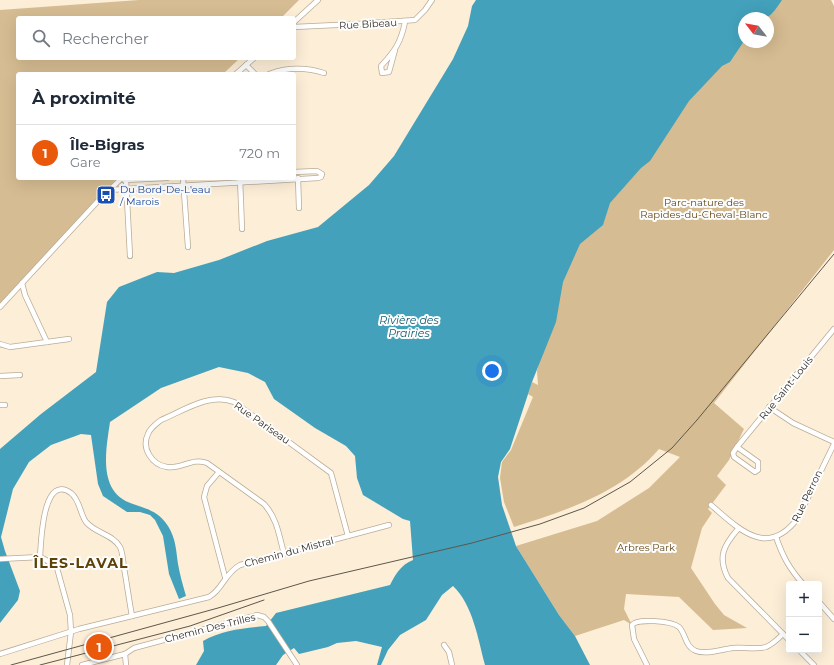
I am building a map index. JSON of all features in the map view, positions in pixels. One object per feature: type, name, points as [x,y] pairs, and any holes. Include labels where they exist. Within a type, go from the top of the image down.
[{"type":"street","points":[[296,20],[318,0]]},
{"type":"street","name":"Rue Bibeau","points":[[296,27],[405,22],[415,20],[432,0]]},
{"type":"street","points":[[395,50],[389,72],[382,73],[381,66],[395,50],[402,39],[405,22]]},
{"type":"street","points":[[238,72],[252,60]]},
{"type":"street","points":[[246,65],[254,72]]},
{"type":"street","points":[[276,72],[290,68],[303,68],[324,73]]},
{"type":"street","points":[[108,190],[183,186],[240,180],[298,180],[321,177],[322,174],[317,171],[296,172],[298,180],[299,208]]},
{"type":"street","points":[[0,307],[108,190],[122,180]]},
{"type":"street","points":[[123,180],[127,189],[130,256]]},
{"type":"street","points":[[183,180],[188,248]]},
{"type":"street","points":[[240,180],[242,229]]},
{"type":"street","points":[[22,283],[25,295],[47,342]]},
{"type":"street","points":[[14,293],[25,295]]},
{"type":"street","name":"Rue Saint-Louis","points":[[737,447],[834,329]]},
{"type":"street","points":[[0,344],[10,347],[69,339]]},
{"type":"street","points":[[0,376],[20,374]]},
{"type":"street","name":"Rue Pariseau","points":[[284,554],[275,520],[271,511],[264,504],[202,461],[196,461],[175,468],[161,466],[149,456],[146,447],[148,434],[161,420],[209,400],[226,399],[234,402],[331,473],[334,479],[348,536]]},
{"type":"street","points":[[769,407],[793,423],[834,443]]},
{"type":"street","name":"Rue Perron","points":[[776,537],[791,527],[798,518],[834,443]]},
{"type":"street","points":[[737,447],[758,462],[758,470],[754,472],[734,457],[733,453],[737,447]]},
{"type":"street","points":[[218,472],[207,486],[204,497],[225,577]]},
{"type":"street","points":[[40,558],[42,528],[47,504],[53,494],[57,491],[61,490],[70,492],[77,501],[87,523],[92,528],[113,540],[121,549],[132,616]]},
{"type":"street","points":[[711,505],[738,529],[757,538],[766,539],[776,537],[784,559],[790,569],[801,581]]},
{"type":"street","name":"Chemin du Mistral","points":[[0,654],[70,632],[209,597],[218,590],[225,577],[240,565],[389,525]]},
{"type":"street","points":[[738,529],[724,550],[722,567],[728,578],[786,637]]},
{"type":"street","points":[[0,559],[40,558],[53,564],[59,574],[70,615],[67,665]]},
{"type":"street","points":[[822,605],[834,619]]},
{"type":"street","name":"Chemin Des Trilles","points":[[82,665],[125,654],[134,648],[253,615],[261,616],[268,621],[297,665]]},
{"type":"street","points":[[647,665],[634,639],[631,628],[633,623],[644,621],[673,624],[680,628],[688,645],[697,651],[702,652],[733,648],[765,647],[770,645],[783,634]]},
{"type":"street","points":[[444,645],[449,652],[452,665]]},
{"type":"street","points":[[802,653],[814,665]]},
{"type":"street","points":[[125,654],[126,665]]},
{"type":"green space","points":[[139,0],[299,0],[283,16],[16,16],[16,60],[238,60],[225,72],[16,72],[16,180],[115,180],[0,303],[0,10]]},
{"type":"green space","name":"Parc-nature des Rapides-du-Cheval-Blanc","points":[[689,0],[831,0],[834,6],[834,250],[714,403],[744,429],[729,460],[717,476],[726,485],[708,509],[712,513],[702,528],[691,568],[724,615],[747,628],[713,630],[679,597],[626,594],[624,609],[632,625],[624,620],[575,636],[559,615],[516,546],[597,521],[649,488],[680,457],[659,449],[644,464],[610,489],[554,514],[514,527],[504,502],[500,478],[502,462],[511,450],[533,397],[528,394],[532,382],[538,385],[537,371],[547,332],[521,251]]},
{"type":"water","name":"Rivière des Prairies","points":[[476,0],[782,0],[774,12],[738,12],[738,48],[739,48],[730,62],[722,66],[689,101],[650,161],[641,168],[610,203],[603,225],[580,244],[563,282],[556,322],[532,382],[510,449],[501,462],[498,477],[502,505],[516,546],[559,615],[575,636],[590,665],[485,665],[470,612],[460,594],[453,586],[442,595],[426,620],[400,635],[388,650],[381,665],[377,665],[382,647],[356,641],[337,643],[328,647],[299,654],[294,648],[283,655],[276,665],[196,665],[204,651],[203,641],[210,637],[233,630],[266,626],[276,613],[390,585],[399,570],[405,564],[413,560],[410,521],[403,519],[363,495],[357,478],[355,456],[346,446],[315,428],[274,399],[265,382],[248,373],[219,367],[161,388],[110,422],[108,433],[106,469],[109,481],[114,490],[122,498],[157,514],[165,521],[174,540],[186,596],[179,599],[169,574],[163,536],[155,520],[150,515],[140,512],[127,512],[103,496],[98,484],[91,435],[81,434],[51,445],[29,462],[13,489],[1,537],[20,591],[18,600],[0,623],[0,449],[41,414],[96,372],[107,302],[119,287],[157,272],[174,273],[219,260],[267,241],[318,227],[369,185],[394,156],[453,59],[468,26],[472,6]]},
{"type":"tram line","points":[[11,665],[218,608],[309,581],[472,543],[540,524],[584,508],[630,482],[672,448],[697,420],[834,254]]},
{"type":"tram line","points":[[40,665],[190,626],[264,600]]},
{"type":"place","name":"Du Bord-De-L'eau / Marois","points":[[106,195]]},
{"type":"place","name":"Île-Bigras","points":[[99,647]]},
{"type":"district","name":"ÎLES-LAVAL","points":[[81,563]]},
{"type":"park label","name":"Arbres Park","points":[[646,547]]}]
